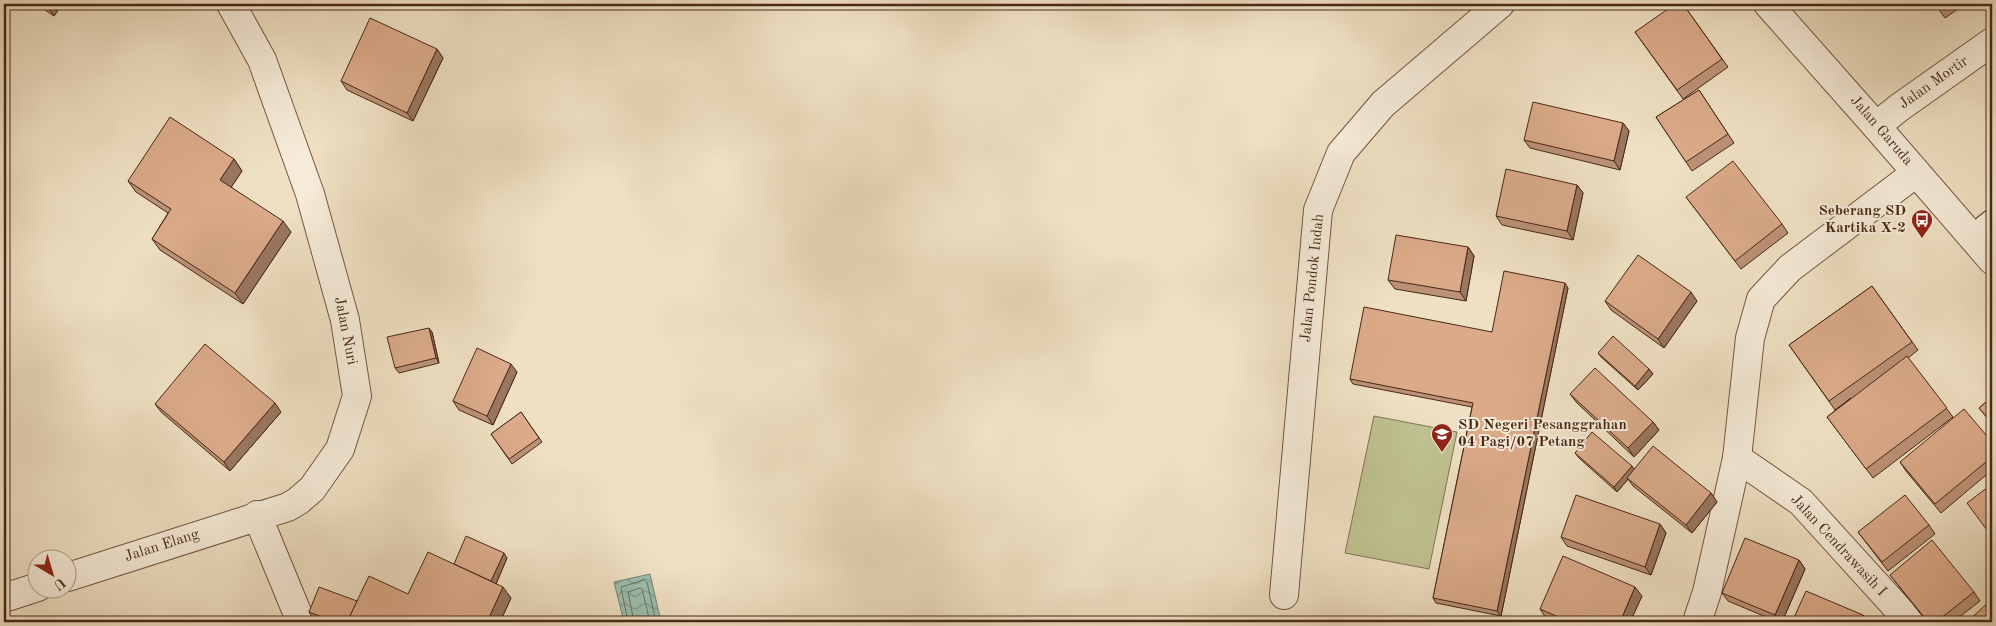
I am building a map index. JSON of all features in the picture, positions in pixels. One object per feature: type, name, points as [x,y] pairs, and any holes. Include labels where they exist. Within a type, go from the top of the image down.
[{"type":"street","name":"Jalan Nuri","points":[[231,4],[262,60],[310,194],[345,320],[357,396],[340,449],[312,489],[288,507],[257,515]]},
{"type":"street","name":"Jalan Pondok Indah","points":[[1284,595],[1318,210],[1341,154],[1383,104],[1500,4]]},
{"type":"street","name":"Jalan Garuda","points":[[1768,4],[1916,173],[1982,228],[1992,260]]},
{"type":"street","name":"Jalan Mortir","points":[[1876,126],[1992,42]]},
{"type":"street","points":[[1697,622],[1707,592],[1737,458],[1750,338],[1761,300],[1790,268],[1916,173]]},
{"type":"street","name":"Jalan Cendrawasih I","points":[[1737,458],[1801,502],[1901,618]]},
{"type":"street","name":"Jalan Elang","points":[[78,574],[257,515]]},
{"type":"street","points":[[257,515],[301,622]]},
{"type":"street","points":[[4,598],[28,590]]},
{"type":"shaded area","points":[[1374,416],[1457,432],[1429,569],[1345,553]]},
{"type":"water","points":[[650,574],[661,622],[624,622],[614,582]]},
{"type":"building","points":[[1675,4],[1683,4],[1722,59],[1677,90],[1635,32]]},
{"type":"building","points":[[1935,4],[1946,4],[1939,9]]},
{"type":"building","points":[[370,18],[437,49],[407,113],[341,81]]},
{"type":"building","points":[[1699,90],[1728,134],[1686,162],[1656,117]]},
{"type":"building","points":[[1533,102],[1623,123],[1614,161],[1524,140]]},
{"type":"building","points":[[170,117],[234,159],[220,180],[283,221],[235,293],[152,239],[171,209],[128,181]]},
{"type":"building","points":[[1733,161],[1782,224],[1735,261],[1686,197]]},
{"type":"building","points":[[1506,169],[1577,185],[1567,231],[1496,216]]},
{"type":"building","points":[[1396,235],[1468,247],[1460,292],[1388,280]]},
{"type":"building","points":[[1638,255],[1691,292],[1658,339],[1605,301]]},
{"type":"building","points":[[1504,271],[1565,283],[1497,611],[1433,598],[1473,403],[1350,379],[1364,307],[1492,332]]},
{"type":"building","points":[[1872,286],[1912,342],[1829,401],[1789,345]]},
{"type":"building","points":[[429,328],[436,358],[395,368],[387,337]]},
{"type":"building","points":[[1613,336],[1649,369],[1635,386],[1598,353]]},
{"type":"building","points":[[205,344],[275,403],[224,462],[155,404]]},
{"type":"building","points":[[477,348],[511,364],[487,416],[453,401]]},
{"type":"building","points":[[1907,356],[1947,408],[1866,469],[1827,417]]},
{"type":"building","points":[[1595,368],[1653,422],[1628,448],[1570,394]]},
{"type":"building","points":[[1992,397],[1992,423],[1979,408]]},
{"type":"building","points":[[1964,409],[1992,442],[1992,457],[1935,504],[1900,462]]},
{"type":"building","points":[[521,412],[539,438],[509,459],[491,434]]},
{"type":"building","points":[[1592,432],[1632,466],[1614,487],[1575,453]]},
{"type":"building","points":[[1653,446],[1711,493],[1686,525],[1627,478]]},
{"type":"building","points":[[1992,484],[1992,537],[1967,503]]},
{"type":"building","points":[[1576,495],[1660,524],[1645,567],[1561,537]]},
{"type":"building","points":[[1905,495],[1929,525],[1882,562],[1858,532]]},
{"type":"building","points":[[466,536],[504,553],[491,581],[454,564]]},
{"type":"building","points":[[1745,538],[1799,560],[1775,615],[1722,593]]},
{"type":"building","points":[[1932,540],[1974,592],[1936,622],[1928,622],[1890,575]]},
{"type":"building","points":[[428,552],[503,587],[487,622],[347,622],[369,576],[408,594]]},
{"type":"building","points":[[1563,556],[1635,587],[1620,622],[1570,622],[1540,609]]},
{"type":"building","points":[[319,587],[357,601],[347,622],[335,622],[309,612]]},
{"type":"building","points":[[1806,591],[1863,615],[1860,622],[1792,622]]},
{"type":"building","points":[[1992,599],[1992,622],[1967,622]]},
{"type":"place","name":"Seberang SD Kartika X-2","points":[[1922,239]]},
{"type":"place","name":"SD Negeri Pesanggrahan 04 Pagi/07 Petang","points":[[1442,453]]}]
